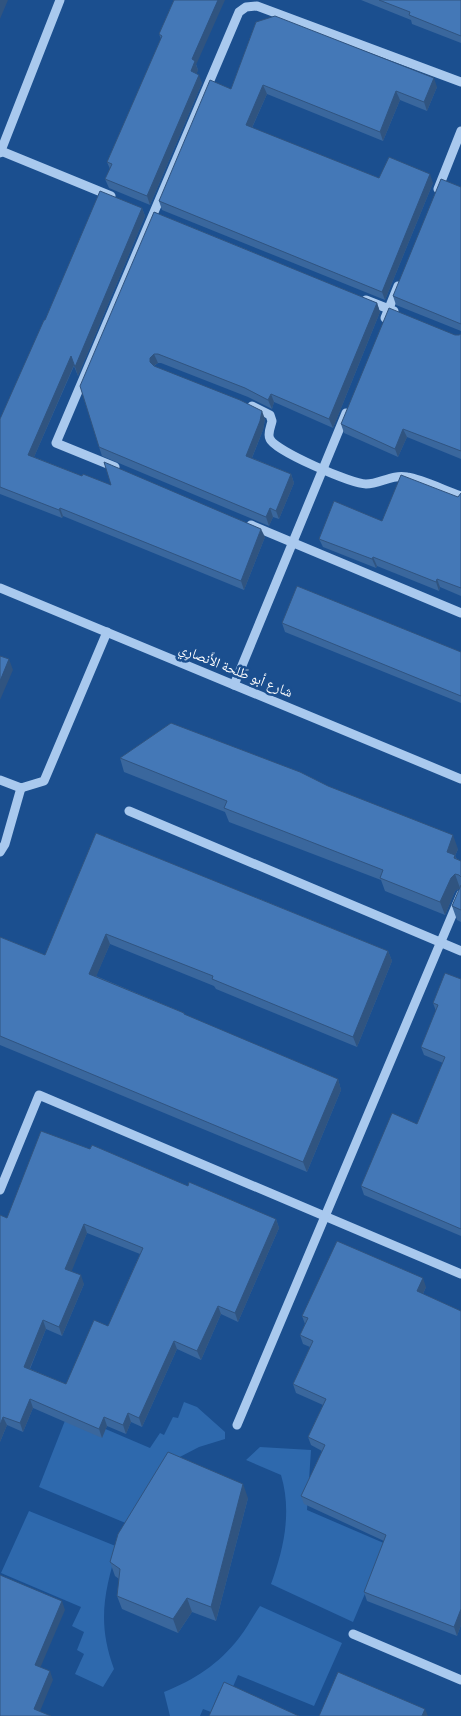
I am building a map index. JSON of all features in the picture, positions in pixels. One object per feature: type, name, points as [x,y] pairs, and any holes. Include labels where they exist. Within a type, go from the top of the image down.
[{"type":"street","points":[[60,0],[0,152],[118,199]]},
{"type":"street","points":[[120,470],[56,443],[148,211],[239,12],[246,7],[257,6],[461,82]]},
{"type":"street","points":[[436,193],[461,131]]},
{"type":"street","points":[[148,211],[161,216]]},
{"type":"street","points":[[381,327],[403,273]]},
{"type":"street","points":[[361,298],[407,316]]},
{"type":"street","points":[[246,403],[270,415],[272,421],[269,435],[273,444],[322,469],[356,483],[368,484],[393,476],[407,476],[461,496]]},
{"type":"street","points":[[234,685],[348,407]]},
{"type":"street","points":[[239,519],[461,613]]},
{"type":"street","name":"شارع أبو طَلحة الأَنصارِي","points":[[0,588],[461,779]]},
{"type":"street","points":[[0,780],[21,788],[44,781],[107,632]]},
{"type":"street","points":[[0,852],[5,844],[21,788]]},
{"type":"street","points":[[128,811],[461,950]]},
{"type":"street","points":[[238,1425],[461,894]]},
{"type":"street","points":[[0,1190],[39,1095],[461,1274]]},
{"type":"street","points":[[353,1634],[461,1680]]},
{"type":"shaded area","points":[[184,1402],[197,1407],[225,1432],[225,1439],[199,1447],[174,1460],[128,1524],[39,1487],[68,1413],[150,1448],[160,1433],[164,1435],[173,1417],[178,1418]]},
{"type":"shaded area","points":[[260,1447],[311,1450],[307,1510],[386,1544],[353,1622],[271,1584],[283,1544],[286,1502],[281,1475],[246,1460]]},
{"type":"shaded area","points":[[29,1511],[118,1547],[109,1578],[104,1607],[105,1637],[114,1669],[103,1687],[75,1674],[84,1654],[77,1650],[84,1632],[72,1626],[81,1607],[1,1573]]},
{"type":"shaded area","points":[[260,1606],[342,1643],[314,1706],[238,1675],[229,1696],[219,1692],[211,1712],[203,1709],[200,1716],[170,1716],[164,1692],[196,1676],[223,1656],[242,1634]]},
{"type":"building","points":[[174,0],[218,0],[192,59],[195,61],[191,71],[199,75],[147,196],[105,179],[112,164],[107,162],[162,36],[159,34]]},
{"type":"building","points":[[379,0],[461,0],[461,36],[409,15],[410,12]]},
{"type":"building","points":[[275,16],[434,78],[424,102],[396,91],[380,132],[263,85],[246,125],[379,178],[389,157],[430,174],[382,292],[159,201],[210,80],[231,89],[256,22]]},
{"type":"building","points":[[441,179],[461,187],[461,324],[393,296]]},
{"type":"building","points":[[100,191],[142,208],[75,367],[71,356],[28,455],[111,485],[104,462],[261,529],[241,581],[60,508],[59,510],[0,487],[0,419]]},
{"type":"building","points":[[154,212],[377,303],[329,419],[271,394],[268,400],[245,388],[158,354],[154,354],[150,358],[150,362],[154,366],[240,400],[262,411],[246,456],[291,474],[276,511],[270,508],[266,517],[99,447],[80,386]]},
{"type":"building","points":[[389,308],[455,335],[461,334],[461,451],[403,429],[395,449],[341,424]]},
{"type":"building","points":[[401,475],[458,497],[461,493],[461,588],[437,579],[436,582],[373,557],[372,559],[319,539],[334,501],[382,521]]},
{"type":"building","points":[[297,586],[461,652],[461,696],[282,623]]},
{"type":"building","points":[[0,656],[9,659],[0,681]]},
{"type":"building","points":[[171,723],[300,772],[328,786],[453,835],[447,852],[455,855],[454,858],[461,861],[461,877],[455,874],[451,878],[440,902],[380,878],[383,870],[224,808],[227,801],[120,758]]},
{"type":"building","points":[[96,833],[388,951],[353,1037],[212,979],[213,976],[106,934],[89,974],[338,1079],[303,1162],[0,1036],[0,937],[45,955]]},
{"type":"building","points":[[461,885],[461,910],[452,906]]},
{"type":"building","points":[[445,973],[461,979],[461,1229],[361,1186],[392,1113],[417,1124],[445,1057],[421,1047],[438,1005],[433,1003]]},
{"type":"building","points":[[41,1131],[90,1149],[92,1145],[188,1186],[189,1182],[276,1219],[235,1313],[218,1306],[197,1351],[174,1341],[139,1418],[128,1413],[123,1425],[104,1417],[99,1429],[30,1399],[20,1423],[3,1417],[0,1425],[0,1215],[7,1218]],"holes":[[[84,1224],[143,1248],[108,1326],[94,1320],[66,1384],[24,1367],[43,1320],[59,1327],[81,1275],[65,1269]]]},
{"type":"building","points":[[337,1241],[423,1278],[417,1291],[461,1311],[461,1609],[454,1627],[364,1592],[386,1535],[301,1496],[325,1445],[308,1437],[326,1399],[293,1384],[313,1341],[300,1335],[308,1318],[302,1316]]},
{"type":"building","points":[[168,1452],[243,1484],[211,1607],[187,1598],[173,1619],[117,1596],[120,1569],[110,1562],[118,1534]]},
{"type":"building","points":[[0,1575],[62,1601],[35,1665],[50,1671],[34,1709],[51,1716],[0,1716]]},
{"type":"building","points":[[338,1672],[425,1709],[422,1716],[319,1716]]},
{"type":"building","points":[[224,1682],[299,1716],[209,1716]]}]
